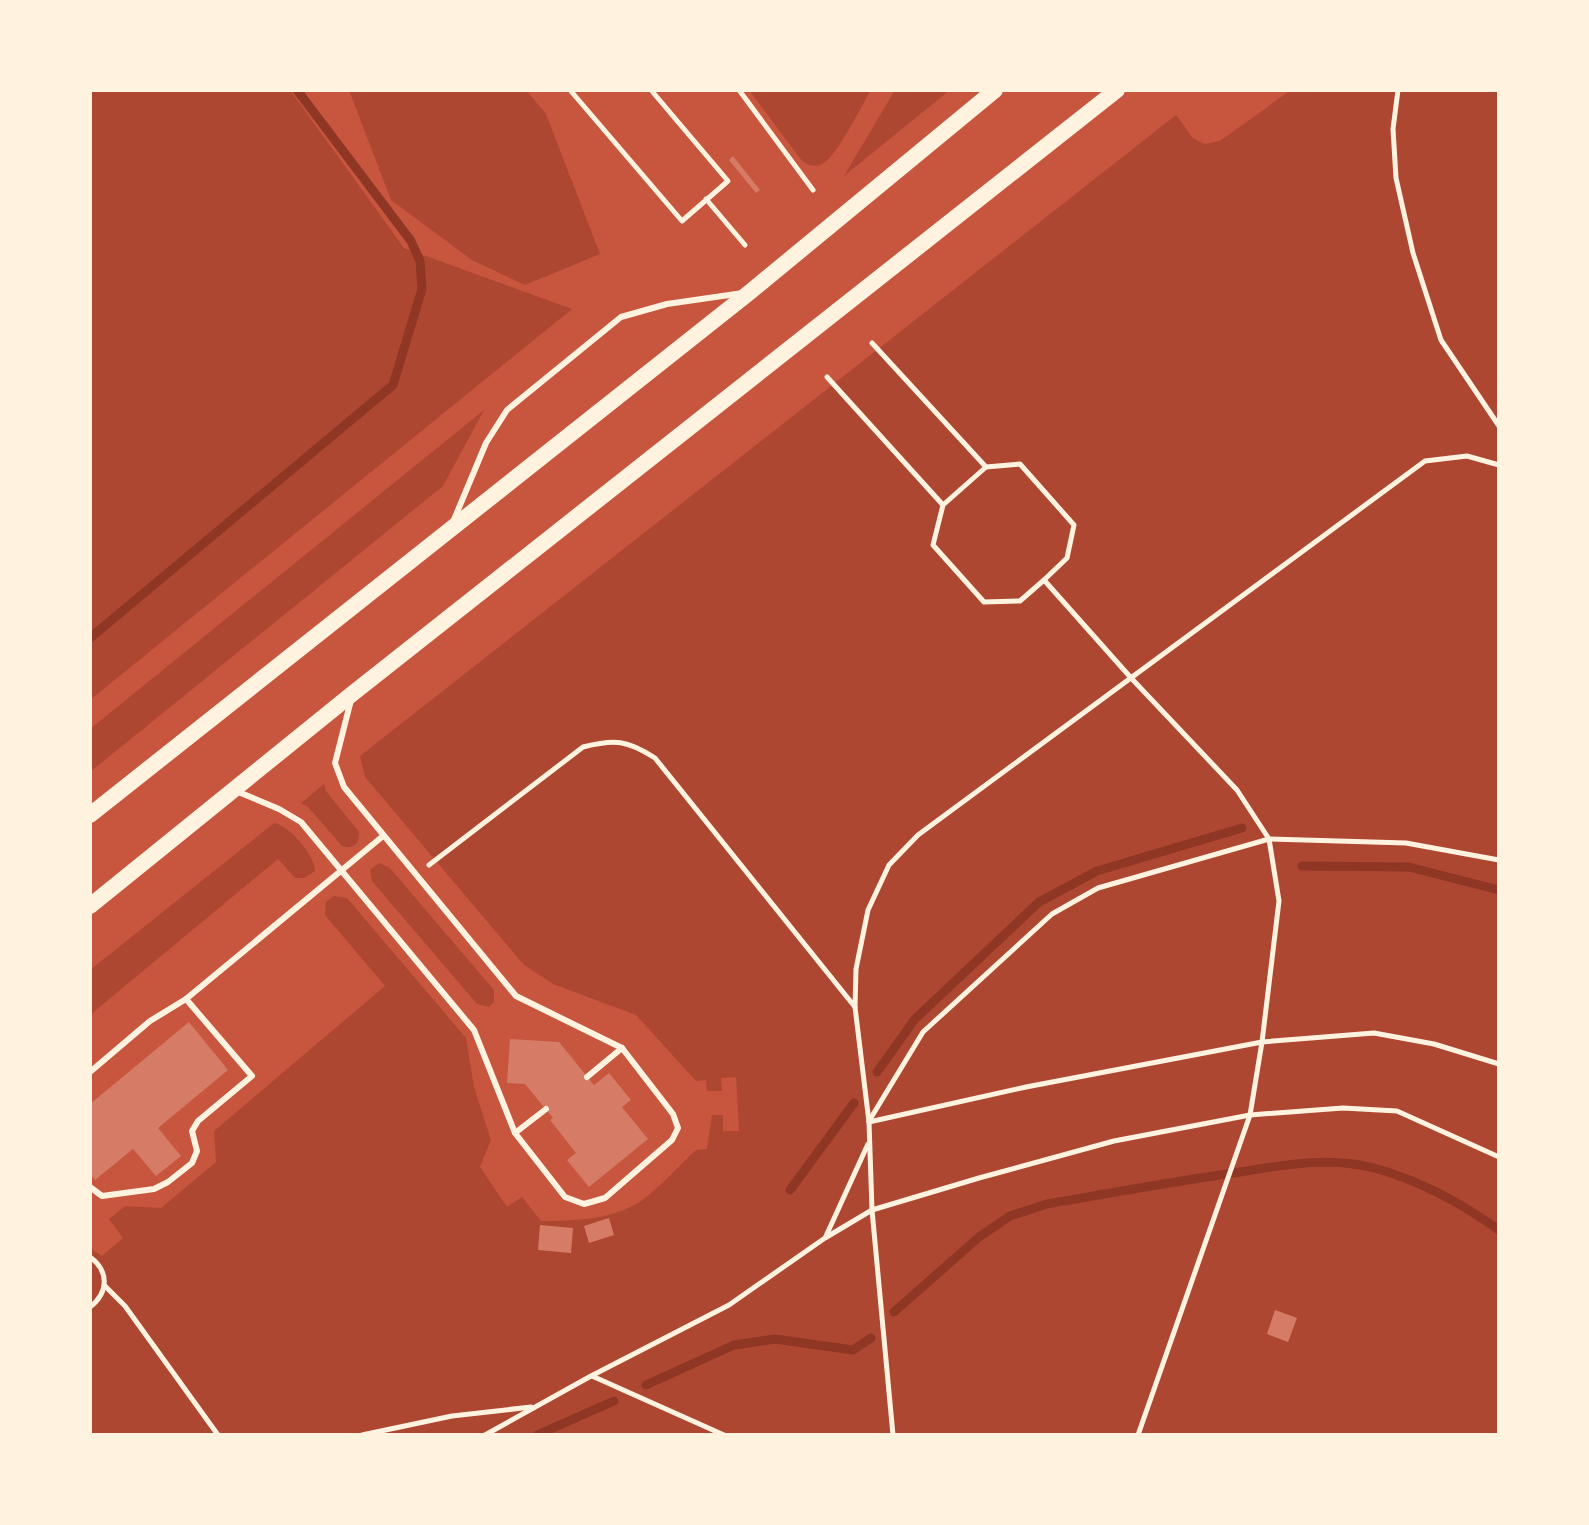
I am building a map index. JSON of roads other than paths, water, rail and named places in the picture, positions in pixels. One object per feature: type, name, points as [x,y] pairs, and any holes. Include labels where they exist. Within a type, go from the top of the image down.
[{"type":"main road","points":[[90,815],[750,292],[995,90]]},
{"type":"main road","points":[[90,906],[352,694],[1117,90]]},
{"type":"lane","points":[[450,528],[486,443],[507,410],[621,317],[667,304],[750,292]]},
{"type":"lane","points":[[233,790],[301,822],[474,1030],[515,1133],[565,1197],[584,1204],[605,1198],[672,1140],[678,1128],[673,1114],[622,1048],[516,996],[344,787],[335,763],[352,694]]},
{"type":"lane","points":[[90,1072],[150,1021],[186,999],[383,836]]},
{"type":"lane","points":[[90,1187],[102,1196],[154,1189],[168,1182],[192,1163],[197,1151],[192,1131],[198,1121],[252,1076],[186,999]]},
{"type":"lane","points":[[587,1077],[622,1048]]},
{"type":"lane","points":[[515,1133],[546,1109]]},
{"type":"waterway","points":[[90,638],[393,385],[422,289],[420,261],[411,241],[297,90]]},
{"type":"waterway","points":[[877,1072],[915,1019],[1039,902],[1097,871],[1242,828]]},
{"type":"waterway","points":[[1302,866],[1409,867],[1499,890]]},
{"type":"waterway","points":[[790,1190],[854,1103]]},
{"type":"waterway","points":[[894,1312],[979,1237],[1010,1216],[1047,1204],[1273,1167],[1324,1162],[1374,1168],[1439,1193],[1499,1230]]},
{"type":"waterway","points":[[646,1385],[734,1345],[775,1339],[853,1350],[871,1338]]},
{"type":"waterway","points":[[537,1435],[614,1401]]}]
